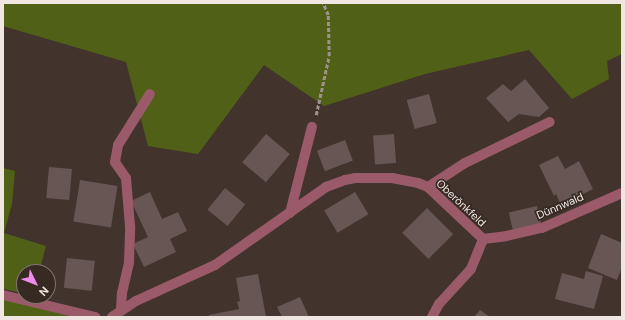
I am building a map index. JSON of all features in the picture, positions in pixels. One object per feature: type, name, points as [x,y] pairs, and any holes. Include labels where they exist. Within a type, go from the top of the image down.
[{"type":"street","points":[[121,310],[122,293],[129,262],[130,226],[126,178],[115,162],[118,145],[150,94]]},
{"type":"street","points":[[428,187],[465,163],[550,122]]},
{"type":"street","points":[[290,213],[312,127]]},
{"type":"street","name":"Oberönkfeld","points":[[112,317],[136,301],[215,265],[326,188],[345,180],[355,178],[398,179],[418,183],[428,187],[483,239],[506,236]]},
{"type":"street","name":"Dünnwald","points":[[506,236],[548,226],[622,193]]},
{"type":"street","points":[[432,317],[439,304],[471,269],[483,239]]},
{"type":"street","points":[[3,295],[96,317]]},
{"type":"path","points":[[312,127],[329,56],[328,15],[323,3]]},
{"type":"green space","points":[[3,3],[622,3],[622,54],[607,61],[609,79],[572,99],[529,50],[425,74],[324,106],[264,65],[198,154],[148,146],[126,62],[3,26]]},
{"type":"green space","points":[[3,168],[15,171],[12,204],[4,233],[46,246],[41,264],[16,264],[16,291],[3,289]]},
{"type":"green space","points":[[3,297],[16,300],[16,304],[31,304],[82,317],[3,317]]},
{"type":"building","points":[[525,79],[549,108],[539,117],[519,114],[508,122],[486,98],[503,84],[511,91]]},
{"type":"building","points":[[429,94],[437,123],[415,129],[407,100]]},
{"type":"building","points":[[266,134],[290,154],[266,182],[242,162]]},
{"type":"building","points":[[394,134],[396,163],[375,164],[373,135]]},
{"type":"building","points":[[345,140],[353,161],[325,171],[317,151]]},
{"type":"building","points":[[558,156],[565,169],[579,161],[593,189],[579,196],[581,201],[571,206],[569,201],[561,205],[556,194],[554,196],[539,165]]},
{"type":"building","points":[[49,167],[72,169],[69,200],[46,198]]},
{"type":"building","points":[[80,180],[118,186],[111,227],[73,221]]},
{"type":"building","points":[[225,188],[245,204],[228,226],[207,210]]},
{"type":"building","points":[[150,192],[162,219],[178,212],[187,231],[170,239],[176,252],[144,267],[133,244],[148,237],[131,201]]},
{"type":"building","points":[[355,192],[368,214],[338,233],[324,211]]},
{"type":"building","points":[[537,206],[541,224],[513,230],[509,213]]},
{"type":"building","points":[[427,208],[453,234],[428,259],[402,233]]},
{"type":"building","points":[[601,234],[622,243],[622,267],[617,280],[588,268]]},
{"type":"building","points":[[67,258],[95,261],[92,291],[64,288]]},
{"type":"building","points":[[586,271],[603,276],[594,309],[555,299],[562,273],[584,279]]},
{"type":"building","points":[[258,274],[266,317],[209,317],[209,315],[239,309],[237,302],[240,301],[236,278]]},
{"type":"building","points":[[300,297],[309,317],[282,317],[277,307]]},
{"type":"building","points":[[480,310],[490,317],[474,317]]}]
